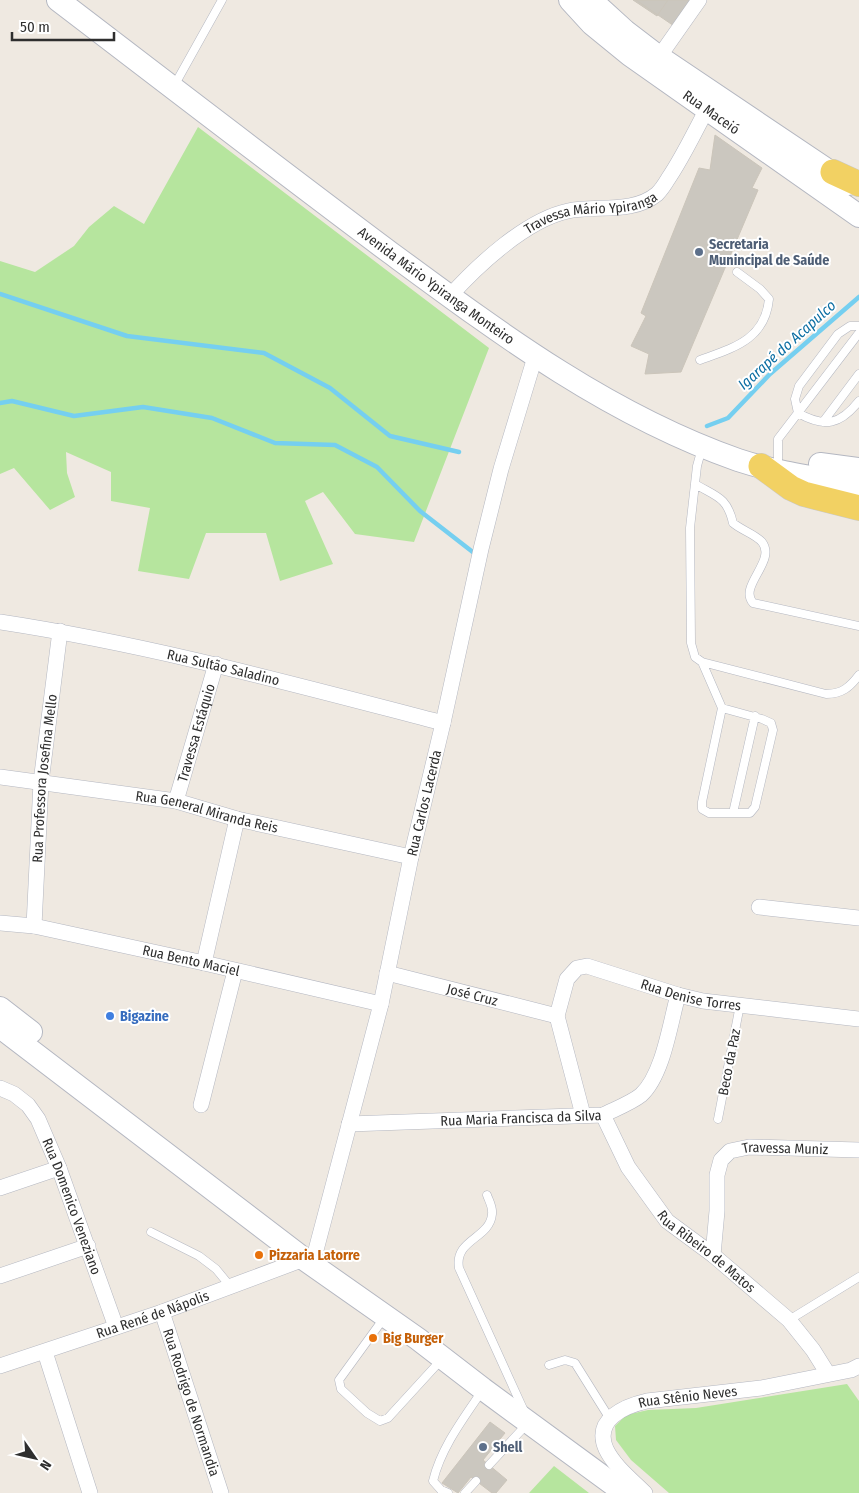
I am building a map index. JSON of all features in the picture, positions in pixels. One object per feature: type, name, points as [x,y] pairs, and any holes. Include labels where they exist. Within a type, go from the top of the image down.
[{"type":"main road","name":"Avenida Mário Ypiranga Monteiro","points":[[58,0],[311,193],[450,296],[535,357],[586,389],[660,428],[737,459],[859,485]]},
{"type":"main road","name":"Rua Maceió","points":[[570,0],[592,24],[612,41],[859,216]]},
{"type":"main road","name":"Rua Maceió","points":[[592,0],[625,32],[659,57],[833,172],[859,192]]},
{"type":"main road","points":[[833,172],[859,184]]},
{"type":"main road","points":[[769,466],[820,464],[859,469]]},
{"type":"main road","points":[[769,466],[790,488],[804,494],[859,508]]},
{"type":"main road","points":[[0,1008],[70,1071],[483,1389],[625,1493]]},
{"type":"main road","points":[[0,1027],[70,1071]]},
{"type":"main road","points":[[310,1255],[385,1316],[418,1339]]},
{"type":"street","points":[[659,57],[698,0]]},
{"type":"street","name":"Travessa Mário Ypiranga","points":[[450,296],[470,274],[523,231],[546,218],[569,211],[618,207],[646,202],[658,193],[678,164],[707,109]]},
{"type":"street","name":"Rua Carlos Lacerda","points":[[310,1255],[349,1124],[380,1004],[483,540],[501,470],[535,357]]},
{"type":"street","name":"Rua Sultão Saladino","points":[[0,622],[60,631],[216,664],[443,723]]},
{"type":"street","name":"Rua Professora Josefina Mello","points":[[34,926],[41,782],[60,631]]},
{"type":"street","name":"Travessa Estáquio","points":[[176,801],[216,664]]},
{"type":"street","name":"Rua General Miranda Reis","points":[[0,777],[176,801],[237,819],[412,857]]},
{"type":"street","points":[[204,963],[237,819]]},
{"type":"street","points":[[759,907],[859,918]]},
{"type":"street","name":"Rua Bento Maciel","points":[[0,923],[34,926],[380,1004]]},
{"type":"street","name":"Rua Denise Torres","points":[[557,1016],[567,979],[577,968],[587,966],[703,1001],[859,1018]]},
{"type":"street","points":[[201,1105],[235,971]]},
{"type":"street","name":"José Cruz","points":[[387,973],[557,1016]]},
{"type":"street","name":"Rua Maria Francisca da Silva","points":[[349,1124],[603,1114],[640,1096],[652,1082],[660,1064],[678,994]]},
{"type":"street","points":[[557,1016],[583,1115]]},
{"type":"street","name":"Rua Domenico Veneziano","points":[[7,1091],[28,1105],[38,1119],[59,1168],[116,1327]]},
{"type":"street","name":"Rua Ribeiro de Matos","points":[[603,1114],[628,1167],[668,1221],[713,1255],[789,1320],[813,1350],[828,1374]]},
{"type":"street","name":"Travessa Muniz","points":[[713,1255],[717,1211],[717,1174],[721,1160],[730,1151],[749,1147],[859,1150]]},
{"type":"street","points":[[0,1188],[59,1168]]},
{"type":"street","points":[[0,1276],[88,1246]]},
{"type":"street","name":"Rua René de Nápolis","points":[[0,1366],[162,1312],[310,1255]]},
{"type":"street","name":"Rua Rodrigo de Normandia","points":[[162,1312],[221,1493]]},
{"type":"street","points":[[45,1352],[90,1493]]},
{"type":"street","name":"Rua Stênio Neves","points":[[610,1419],[612,1415],[630,1405],[647,1401],[761,1388],[851,1370],[859,1366]]},
{"type":"street","points":[[610,1419],[605,1426],[603,1437],[606,1447],[612,1458],[645,1493]]},
{"type":"lane","points":[[173,88],[222,0]]},
{"type":"lane","points":[[700,360],[729,349],[753,336],[761,326],[768,311],[769,299],[760,289],[737,272]]},
{"type":"lane","points":[[798,412],[795,399],[799,386],[838,334],[850,326],[859,326]]},
{"type":"lane","points":[[769,466],[778,439],[859,332]]},
{"type":"lane","points":[[823,422],[859,374]]},
{"type":"lane","points":[[798,412],[814,420],[823,422],[836,421],[844,418],[859,401]]},
{"type":"lane","points":[[702,446],[690,528],[691,643],[695,656],[702,662],[722,708],[702,808],[709,813],[750,813],[755,807],[773,730],[771,723],[754,716],[722,708]]},
{"type":"lane","points":[[695,484],[724,502],[729,509],[733,523],[762,541],[765,557],[749,593],[753,603],[859,626]]},
{"type":"lane","points":[[702,662],[826,694],[837,694],[851,686],[859,675]]},
{"type":"lane","points":[[733,813],[754,716]]},
{"type":"lane","name":"Beco da Paz","points":[[718,1119],[740,1005]]},
{"type":"lane","points":[[487,1195],[492,1207],[490,1221],[486,1228],[463,1248],[457,1260],[529,1422],[490,1465]]},
{"type":"lane","points":[[151,1232],[199,1256],[216,1269],[230,1286]]},
{"type":"lane","points":[[789,1320],[859,1277]]},
{"type":"lane","points":[[385,1316],[338,1380],[341,1389],[367,1413],[380,1421],[388,1418],[443,1358]]},
{"type":"lane","points":[[549,1366],[565,1360],[575,1364],[610,1419]]},
{"type":"lane","points":[[448,1493],[441,1490],[433,1481],[437,1466],[444,1450],[483,1389]]},
{"type":"lane","points":[[466,1493],[476,1481]]},
{"type":"green space","points":[[198,127],[489,348],[414,542],[355,534],[323,492],[305,501],[333,564],[280,581],[266,533],[206,533],[189,579],[138,571],[150,508],[111,501],[111,472],[66,452],[67,473],[75,497],[50,510],[14,468],[0,474],[0,261],[35,272],[74,246],[89,227],[114,206],[144,224]]},
{"type":"green space","points":[[847,1384],[859,1401],[859,1493],[669,1493],[631,1460],[616,1440],[615,1426],[626,1415],[648,1410],[696,1408]]},
{"type":"green space","points":[[554,1466],[589,1493],[529,1493]]},
{"type":"building","points":[[633,0],[668,0],[657,16]]},
{"type":"building","points":[[636,0],[696,0],[677,28]]},
{"type":"building","name":"Secretaria Munincipal de Saúde","points":[[715,135],[762,168],[752,188],[758,190],[681,372],[645,374],[649,354],[631,346],[646,316],[641,313],[699,168],[710,170]]},
{"type":"building","name":"Shell","points":[[490,1422],[505,1433],[483,1460],[507,1480],[496,1493],[492,1493],[471,1477],[458,1493],[442,1483]]},
{"type":"waterway","points":[[0,294],[127,336],[264,353],[330,388],[390,436],[459,452]]},
{"type":"waterway","name":"Igarapé do Acapulco","points":[[707,426],[728,418],[770,374],[859,297]]},
{"type":"waterway","name":"Igarapé do Acapulco","points":[[0,403],[12,401],[74,416],[143,407],[212,418],[275,443],[335,445],[377,467],[420,511],[474,553]]},
{"type":"place","name":"Secretaria Munincipal de Saúde","points":[[699,252]]},
{"type":"place","name":"Bigazine","points":[[110,1016]]},
{"type":"place","name":"Pizzaria Latorre","points":[[259,1255]]},
{"type":"place","name":"Big Burger","points":[[373,1338]]},
{"type":"place","name":"Shell","points":[[483,1447]]}]
